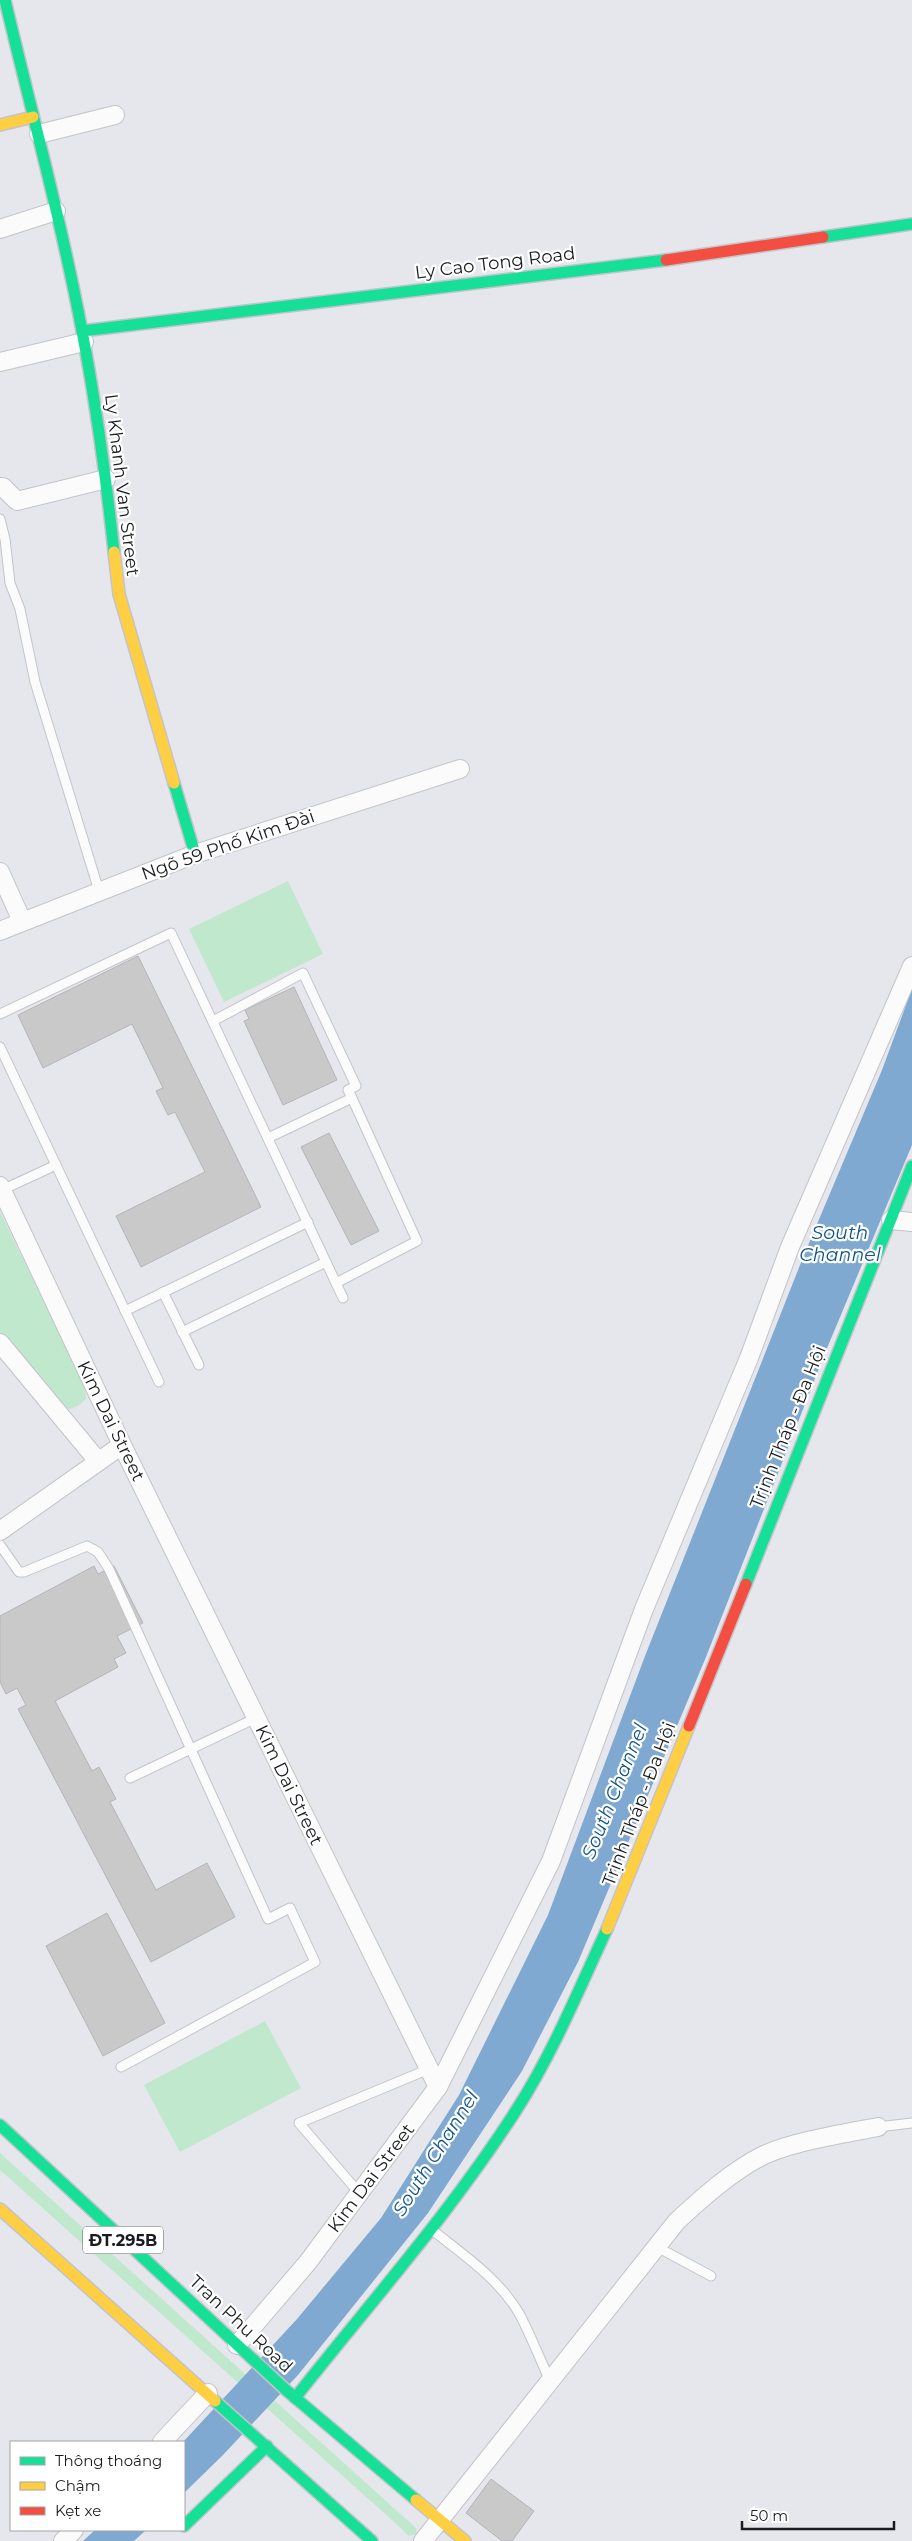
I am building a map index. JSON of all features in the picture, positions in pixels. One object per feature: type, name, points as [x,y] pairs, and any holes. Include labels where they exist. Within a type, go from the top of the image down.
[{"type":"street","name":"Ly Khanh Van Street","points":[[4,9],[36,126],[83,336],[106,479],[119,594],[195,854]]},
{"type":"street","points":[[0,125],[36,126],[115,115]]},
{"type":"street","points":[[0,229],[56,211]]},
{"type":"street","name":"Ly Cao Tong Road","points":[[83,336],[663,260],[912,224]]},
{"type":"street","points":[[0,362],[83,336]]},
{"type":"street","points":[[0,487],[3,486],[17,501],[106,479]]},
{"type":"street","name":"Ngõ 59 Phố Kim Đài","points":[[0,931],[195,854],[460,769]]},
{"type":"street","points":[[0,872],[22,921]]},
{"type":"street","points":[[438,2087],[551,1861],[644,1609],[749,1358],[790,1247],[912,966]]},
{"type":"street","name":"Trịnh Tháp - Đa Hội","points":[[291,2394],[476,2170],[518,2107],[571,2006],[620,1898],[912,1166]]},
{"type":"street","name":"Kim Dai Street","points":[[1,1188],[122,1444],[438,2087],[242,2350]]},
{"type":"street","points":[[890,1220],[912,1222]]},
{"type":"street","points":[[0,1343],[98,1461]]},
{"type":"street","points":[[0,1531],[122,1444]]},
{"type":"street","name":"Tran Phu Road","points":[[0,2125],[291,2394],[465,2541]]},
{"type":"street","points":[[423,2541],[678,2221],[701,2199],[762,2156],[778,2150],[878,2127]]},
{"type":"street","name":"ĐT.295B","points":[[0,2209],[372,2541]]},
{"type":"street","points":[[163,2441],[210,2395]]},
{"type":"street","points":[[185,2525],[267,2446]]},
{"type":"street","points":[[63,2541],[73,2531]]},
{"type":"lane","points":[[0,519],[5,539],[10,583],[20,609],[35,682],[99,891]]},
{"type":"lane","points":[[0,1014],[171,933],[343,1298]]},
{"type":"lane","points":[[213,1021],[303,973],[356,1086],[348,1090],[417,1241],[336,1283]]},
{"type":"lane","points":[[0,1047],[159,1382]]},
{"type":"lane","points":[[268,1138],[352,1098]]},
{"type":"lane","points":[[1,1188],[56,1165]]},
{"type":"lane","points":[[124,1310],[308,1222]]},
{"type":"lane","points":[[182,1332],[326,1262]]},
{"type":"lane","points":[[162,1292],[199,1365]]},
{"type":"lane","points":[[0,1545],[19,1572],[24,1572],[87,1546],[98,1552],[109,1569],[268,1919],[290,1908],[315,1962],[121,2067]]},
{"type":"lane","points":[[130,1778],[256,1718]]},
{"type":"lane","points":[[360,2194],[299,2123],[429,2068]]},
{"type":"lane","points":[[878,2127],[912,2123]]},
{"type":"lane","points":[[429,2228],[468,2258],[499,2288],[519,2313],[550,2381]]},
{"type":"lane","points":[[657,2247],[712,2276]]},
{"type":"green space","points":[[288,881],[323,954],[224,1002],[189,929]]},
{"type":"green space","points":[[0,1212],[85,1386],[86,1399],[78,1406],[67,1410],[58,1406],[0,1333]]},
{"type":"green space","points":[[265,2021],[301,2088],[180,2152],[144,2085]]},
{"type":"green space","points":[[0,2153],[416,2528],[417,2534],[409,2536],[0,2170]]},
{"type":"water","name":"South Channel","points":[[912,989],[912,1145],[825,1353],[706,1657],[578,1962],[522,2071],[428,2213],[298,2375],[222,2456],[185,2492],[184,2441],[297,2319],[381,2218],[459,2095],[548,1915],[645,1656],[804,1255],[882,1070]]},
{"type":"water","points":[[94,2531],[145,2531],[134,2541],[83,2541]]},
{"type":"building","points":[[138,956],[261,1207],[141,1267],[116,1216],[205,1172],[175,1112],[168,1115],[156,1091],[163,1088],[132,1024],[43,1068],[18,1015]]},
{"type":"building","points":[[294,987],[337,1080],[283,1105],[244,1021],[249,1019],[245,1010]]},
{"type":"building","points":[[329,1133],[379,1231],[351,1245],[301,1147]]},
{"type":"building","points":[[94,1566],[98,1574],[114,1566],[143,1623],[117,1636],[126,1653],[114,1659],[118,1667],[55,1701],[92,1771],[99,1767],[116,1799],[110,1802],[156,1890],[207,1863],[235,1917],[151,1962],[18,1709],[26,1705],[17,1688],[6,1694],[0,1682],[0,1616]]},
{"type":"building","points":[[107,1913],[165,2023],[103,2056],[46,1946]]},
{"type":"building","points":[[491,2479],[534,2511],[512,2541],[502,2541],[466,2513]]},
{"type":"traffic: fast","points":[[5,0],[74,289],[92,386],[114,552]]},
{"type":"traffic: fast","points":[[823,237],[912,224]]},
{"type":"traffic: fast","points":[[82,331],[666,260]]},
{"type":"traffic: fast","points":[[174,783],[195,854]]},
{"type":"traffic: fast","points":[[746,1584],[912,1166]]},
{"type":"traffic: fast","points":[[295,2398],[410,2256],[492,2147],[542,2066],[607,1929]]},
{"type":"traffic: fast","points":[[0,2125],[286,2390],[416,2500]]},
{"type":"traffic: fast","points":[[215,2401],[372,2541]]},
{"type":"traffic: fast","points":[[185,2525],[267,2446]]},
{"type":"traffic: slow","points":[[0,125],[33,117]]},
{"type":"traffic: slow","points":[[114,552],[119,594],[174,783]]},
{"type":"traffic: slow","points":[[607,1929],[689,1726]]},
{"type":"traffic: slow","points":[[0,2209],[215,2401]]},
{"type":"traffic: slow","points":[[416,2500],[465,2541]]},
{"type":"traffic: jam","points":[[666,260],[823,237]]},
{"type":"traffic: jam","points":[[689,1726],[746,1584]]}]
